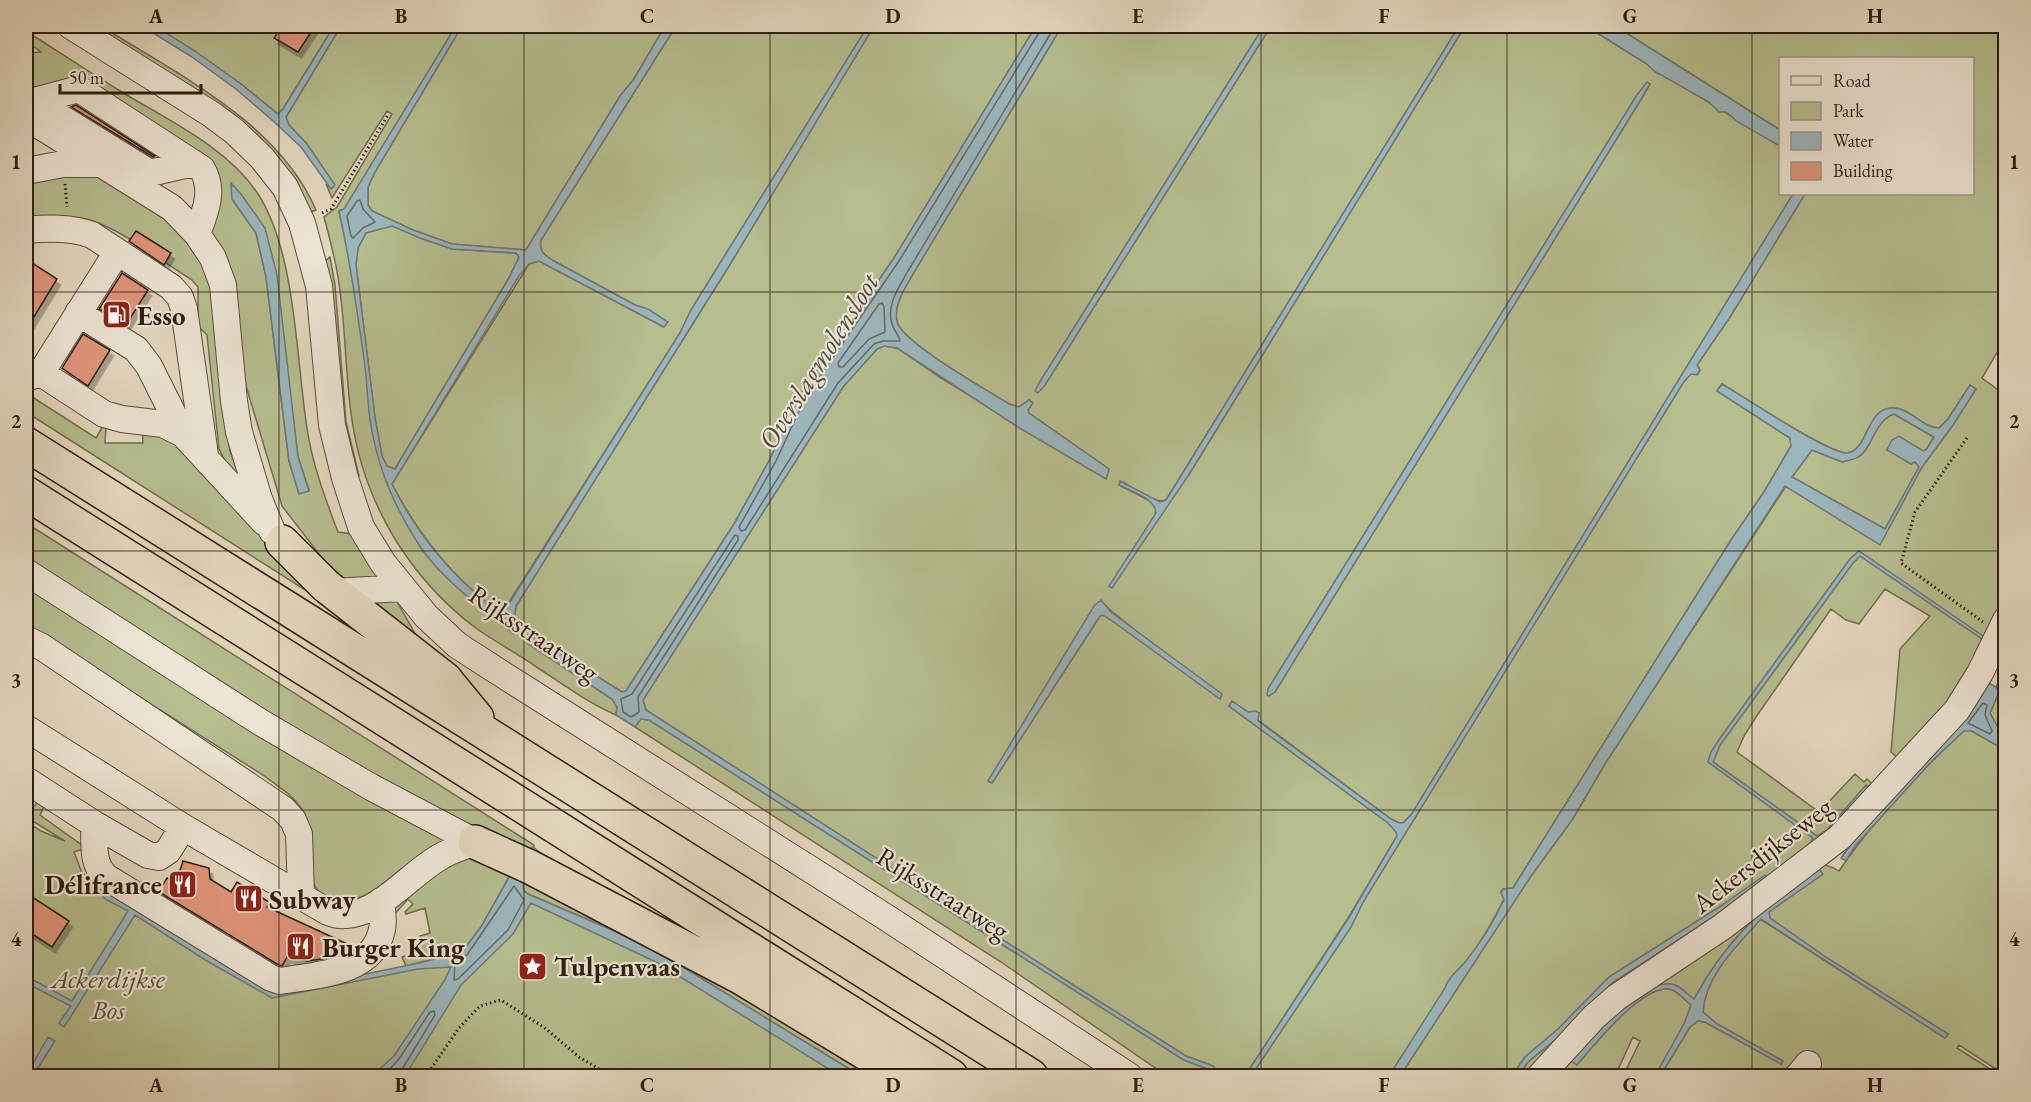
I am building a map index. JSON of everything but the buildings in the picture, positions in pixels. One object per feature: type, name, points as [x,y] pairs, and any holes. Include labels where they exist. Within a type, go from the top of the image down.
[{"type":"highway","points":[[26,444],[1031,1077]]},
{"type":"highway","points":[[26,494],[951,1077]]},
{"type":"highway","points":[[277,537],[333,592],[445,679],[493,738]]},
{"type":"highway","points":[[475,842],[542,874],[740,977],[887,1066],[912,1077]]},
{"type":"street","name":"Rijksstraatweg","points":[[71,26],[211,114],[234,131],[275,173],[292,201],[302,223],[319,286],[331,414],[345,478],[361,527],[383,563],[426,616],[457,645],[884,916],[1138,1072]]},
{"type":"street","points":[[28,108],[79,89],[202,169],[209,184],[206,209],[197,234]]},
{"type":"street","points":[[28,108],[150,173],[193,163]]},
{"type":"street","points":[[28,108],[99,164],[172,208],[197,234],[213,258],[223,285],[239,432],[259,499],[277,537]]},
{"type":"street","points":[[26,171],[63,164],[99,164]]},
{"type":"street","points":[[26,230],[79,231],[92,235],[171,287],[180,297],[184,309],[205,455]]},
{"type":"street","points":[[117,252],[78,313],[33,376],[104,414],[122,419],[163,424],[183,434],[205,455],[231,488],[277,537]]},
{"type":"street","points":[[78,313],[136,349],[149,366],[183,434]]},
{"type":"street","points":[[26,572],[260,722],[371,787],[475,842]]},
{"type":"street","points":[[333,592],[402,588]]},
{"type":"street","name":"Ackersdijkseweg","points":[[1540,1077],[1594,1017],[1617,997],[1722,927],[1840,837],[1957,710],[1980,673],[2002,626]]},
{"type":"street","points":[[26,639],[52,654],[283,809],[293,820],[299,834],[301,896]]},
{"type":"street","points":[[26,728],[183,827],[328,912],[345,916],[365,911],[441,856],[475,842]]},
{"type":"street","points":[[29,791],[94,824],[147,855],[159,857],[168,851],[183,827]]},
{"type":"street","points":[[94,824],[95,860],[106,877],[271,978],[280,981],[346,968],[364,958],[374,948],[382,930],[381,901]]},
{"type":"path","points":[[302,223],[331,209],[388,114]]},
{"type":"path","points":[[1967,438],[1915,512],[1901,563],[2002,626]]},
{"type":"path","points":[[426,1077],[459,1028],[480,1006],[501,1000],[545,1028],[579,1057],[611,1077]]},
{"type":"path","points":[[1138,1072],[1161,1077]]},
{"type":"green space","points":[[88,26],[101,26],[193,82],[252,126],[277,151],[299,179],[316,210],[308,213],[299,198]]},
{"type":"green space","points":[[155,26],[334,26],[278,114],[241,84]]},
{"type":"green space","points":[[341,26],[456,26],[344,210],[339,211],[351,265],[366,369],[370,418],[378,456],[388,486],[421,548],[439,570],[482,609],[514,621],[516,606],[729,266],[874,26],[1036,26],[894,258],[800,395],[770,459],[734,524],[626,691],[622,692],[532,636],[529,644],[612,699],[617,707],[616,715],[584,698],[484,634],[453,609],[430,586],[411,562],[379,509],[367,481],[352,420],[339,284],[324,217],[337,207],[392,114],[387,111],[332,198],[326,184],[331,188],[334,185],[307,144],[289,125],[286,117]]},
{"type":"green space","points":[[462,26],[665,26],[526,250],[452,244],[413,230],[372,211],[368,205],[368,187],[375,172]]},
{"type":"green space","points":[[676,26],[829,26],[839,32],[841,29],[836,26],[868,26],[691,310],[680,333],[504,610],[501,611],[471,589],[447,565],[417,527],[392,484],[529,264],[539,261],[664,327],[648,311],[546,256],[542,252],[541,240]]},
{"type":"green space","points":[[1062,26],[1264,26],[1039,383],[1045,385],[1271,26],[1459,26],[1166,500],[1150,498],[1123,482],[1119,485],[1150,501],[1156,507],[1155,516],[1188,476],[1465,26],[1586,26],[1647,64],[1658,74],[1661,73],[1779,145],[1779,195],[1792,195],[1411,815],[1403,823],[1391,819],[1258,720],[1259,713],[1248,712],[1232,702],[1229,706],[1388,823],[1397,836],[1350,915],[1245,1076],[1167,1076],[1001,962],[635,727],[641,718],[649,720],[1184,1060],[1210,1070],[1213,1066],[1186,1056],[646,710],[643,700],[843,387],[877,349],[884,346],[897,348],[941,378],[1106,478],[1109,469],[1029,413],[1028,410],[1032,404],[1029,400],[1019,407],[1009,404],[914,342],[897,322],[900,297]],"holes":[[[1647,83],[1650,84],[1275,692],[1268,695],[1268,689],[1637,95]],[[1104,605],[1220,698],[1111,620],[1103,615],[1100,616],[992,783],[988,781],[1089,618]]]},
{"type":"green space","points":[[1615,26],[2005,26],[2006,328],[2005,339],[1982,378],[2005,395],[2005,608],[1977,672],[1952,709],[1902,762],[1891,752],[1900,649],[1930,616],[1885,589],[1859,624],[1846,620],[1831,609],[1756,717],[1737,752],[1819,812],[1855,774],[1864,782],[1867,779],[1875,786],[1874,794],[1858,812],[1822,848],[1799,862],[1790,863],[1774,875],[1771,884],[1746,904],[1640,974],[1603,1003],[1534,1076],[1518,1076],[1528,1062],[1561,1035],[1612,983],[1718,914],[1767,878],[1765,876],[1609,977],[1558,1029],[1525,1057],[1512,1076],[1400,1076],[1531,876],[1572,820],[1605,764],[1786,486],[1880,544],[1922,467],[1976,389],[1970,385],[1948,419],[1939,428],[1927,425],[1900,409],[1882,411],[1873,420],[1859,445],[1847,453],[1837,451],[1805,435],[1722,384],[1717,391],[1790,438],[1791,446],[1513,888],[1503,889],[1501,892],[1504,899],[1486,931],[1466,962],[1449,981],[1389,1076],[1251,1076],[1351,927],[1363,902],[1683,383],[1691,373],[1698,374],[1700,370],[1697,365],[1730,317],[1804,195],[1974,195],[1974,57],[1779,57],[1779,129]],"holes":[[[1859,551],[1985,638],[1964,687],[1950,707],[1911,748],[1909,746],[1947,705],[1962,684],[1982,639],[1860,556],[1720,745],[1713,762],[1817,836],[1826,831],[1867,786],[1870,791],[1825,838],[1794,859],[1792,857],[1810,844],[1813,838],[1708,762],[1711,752],[1721,737],[1850,559]]]},
{"type":"green space","points":[[26,31],[198,137],[231,163],[258,194],[271,218],[287,275],[309,441],[328,506],[338,532],[359,535],[425,651],[323,559],[282,506],[246,386],[229,273],[207,232],[215,179],[83,86],[40,94],[26,84],[26,50],[30,53],[41,52],[26,41]],"holes":[[[232,199],[265,228],[298,457],[309,490],[299,493],[289,461],[266,277],[256,233]]]},
{"type":"green space","points":[[62,171],[106,178],[168,213],[217,286],[223,403],[230,451],[241,481],[230,470],[219,449],[207,335],[198,326],[198,287],[192,280],[140,245],[98,223],[86,219],[56,218],[26,223],[26,179]]},
{"type":"green space","points":[[392,225],[452,249],[516,253],[519,257],[509,278],[395,469],[387,466],[382,456],[375,418],[356,265],[358,248],[366,233]]},
{"type":"green space","points":[[330,257],[335,285],[346,422],[359,476],[353,477],[340,423],[323,263]]},
{"type":"green space","points":[[26,393],[96,438],[103,426],[106,427],[105,443],[143,443],[142,428],[173,437],[354,621],[26,412]]},
{"type":"green space","points":[[1894,414],[1934,437],[1923,451],[1899,437],[1887,449],[1911,464],[1915,462],[1919,467],[1885,529],[1792,477],[1812,450],[1842,462],[1859,456],[1869,446],[1881,422]]},
{"type":"green space","points":[[26,523],[534,847],[530,851],[452,822],[26,567]]},
{"type":"green space","points":[[26,581],[455,836],[410,863],[379,887],[363,896],[342,900],[323,894],[315,886],[311,875],[306,819],[293,798],[263,775],[59,646],[30,631],[26,625]]},
{"type":"green space","points":[[2001,677],[2005,677],[2005,733],[1997,726],[1990,713],[1999,692],[1996,687]]},
{"type":"green space","points":[[1964,730],[1972,731],[2005,750],[2005,1075],[1959,1045],[1957,1048],[2001,1076],[1660,1076],[1690,1027],[1698,1021],[1705,1022],[1781,1064],[1783,1061],[1717,1024],[1703,1012],[1705,998],[1716,973],[1760,919],[1945,1038],[1948,1034],[1827,958],[1770,918],[1769,912],[1822,874],[1819,870],[1780,897],[1748,926],[1719,959],[1694,999],[1672,984],[1660,986],[1640,995],[1618,1010],[1571,1060],[1577,1065],[1632,1006],[1658,990],[1669,989],[1678,993],[1691,1005],[1684,1024],[1655,1076],[1630,1076],[1625,1072],[1640,1041],[1633,1037],[1615,1076],[1584,1074],[1553,1076],[1550,1073],[1574,1044],[1619,1000],[1724,930],[1816,861],[1839,871],[1866,834],[1931,762]]},
{"type":"green space","name":"Ackerdijkse Bos","points":[[37,803],[45,804],[40,815],[86,848],[74,852],[82,873],[274,995],[445,961],[472,961],[521,898],[656,957],[850,1076],[26,1076],[26,821],[41,831],[65,841],[26,819],[26,809],[29,811]]},
{"type":"green space","points":[[474,855],[513,870],[481,927],[462,952],[406,966],[402,957],[412,954],[411,948],[422,944],[420,936],[430,933],[425,908],[406,914],[405,912],[413,904],[408,899],[392,917],[391,908],[450,863]]},
{"type":"green space","points":[[530,873],[888,1076],[861,1076],[663,955],[619,933],[528,894],[522,886]]},
{"type":"water","points":[[142,26],[155,26],[195,51],[278,114],[334,26],[341,26],[286,117],[289,125],[307,144],[335,185],[331,189],[301,147],[236,89],[192,57]]},
{"type":"water","points":[[456,26],[462,26],[375,172],[368,187],[368,205],[372,211],[413,230],[452,244],[526,250],[665,26],[676,26],[541,240],[542,252],[552,260],[635,305],[648,309],[668,322],[664,327],[539,261],[529,264],[519,276],[392,484],[417,527],[448,566],[493,607],[501,611],[505,610],[680,333],[691,310],[868,26],[874,26],[729,266],[516,606],[514,621],[519,628],[514,634],[464,594],[441,572],[421,548],[388,486],[377,452],[370,418],[356,303],[339,211],[344,209]],"holes":[[[392,226],[452,249],[516,253],[519,257],[509,278],[395,469],[387,466],[382,456],[375,418],[356,265],[358,248],[366,233]]]},
{"type":"water","points":[[1036,26],[1062,26],[900,297],[896,316],[903,331],[914,342],[965,377],[1009,404],[1019,407],[1029,400],[1033,403],[1028,410],[1029,413],[1109,469],[1106,479],[1018,427],[897,348],[884,346],[877,349],[843,387],[643,700],[646,710],[1186,1056],[1213,1066],[1215,1068],[1213,1071],[1184,1060],[649,720],[641,719],[635,727],[616,715],[617,707],[612,699],[528,644],[532,636],[622,692],[626,691],[734,524],[770,459],[800,395],[894,258]]},
{"type":"water","points":[[1264,26],[1271,26],[1038,393],[1035,391],[1039,383]]},
{"type":"water","points":[[1459,26],[1465,26],[1188,476],[1112,588],[1109,586],[1156,513],[1155,508],[1147,499],[1119,485],[1120,481],[1160,502],[1166,500]]},
{"type":"water","points":[[1586,26],[1615,26],[1779,129],[1779,145],[1738,122],[1726,112],[1719,112],[1709,102],[1654,71],[1647,64]]},
{"type":"water","points":[[1647,82],[1650,84],[1640,101],[1275,692],[1267,695],[1268,689]]},
{"type":"water","points":[[231,183],[265,228],[277,275],[298,457],[309,491],[299,494],[289,461],[266,277],[256,233],[232,199]]},
{"type":"water","points":[[1792,195],[1804,195],[1730,317],[1697,365],[1700,370],[1697,375],[1691,374],[1683,383],[1363,902],[1351,927],[1251,1076],[1245,1076],[1350,916],[1397,836],[1388,823],[1229,706],[1232,701],[1248,712],[1259,713],[1258,721],[1391,819],[1403,823],[1411,815]]},
{"type":"water","points":[[1722,384],[1804,435],[1837,451],[1847,453],[1859,445],[1873,420],[1881,411],[1899,409],[1927,425],[1939,428],[1948,419],[1970,385],[1976,389],[1922,467],[1880,545],[1785,486],[1605,764],[1572,820],[1531,876],[1400,1076],[1389,1076],[1448,981],[1471,955],[1496,916],[1504,900],[1501,892],[1503,889],[1513,888],[1791,446],[1790,438],[1717,391]],"holes":[[[1894,414],[1934,437],[1923,451],[1899,436],[1892,440],[1887,450],[1911,464],[1915,462],[1919,467],[1885,529],[1792,477],[1812,450],[1842,462],[1859,457],[1883,422]]]},
{"type":"water","points":[[1859,551],[1986,638],[1964,687],[1950,707],[1911,748],[1909,746],[1947,705],[1962,684],[1982,639],[1860,556],[1853,563],[1720,745],[1713,762],[1817,836],[1826,831],[1866,785],[1870,790],[1835,829],[1814,847],[1794,859],[1792,857],[1810,844],[1813,838],[1708,762],[1711,752],[1721,737],[1850,559]]},
{"type":"water","points":[[1101,600],[1112,613],[1222,694],[1220,699],[1111,620],[1103,615],[1100,616],[992,783],[988,781],[1094,606]]},
{"type":"water","points":[[1989,683],[1999,692],[1990,713],[1997,726],[2005,733],[2005,750],[1972,731],[1964,731],[1931,762],[1855,846],[1846,861],[1841,858],[1852,843]]},
{"type":"water","points":[[533,847],[542,854],[523,886],[524,891],[528,894],[619,933],[663,955],[861,1076],[840,1076],[658,963],[531,903],[513,934],[461,985],[405,1076],[372,1076],[394,1056],[451,967],[418,969],[272,998],[207,961],[135,915],[64,1027],[59,1023],[71,1006],[26,983],[26,976],[72,1001],[128,911],[105,899],[92,885],[93,881],[274,993],[462,952],[481,927],[513,870]]},
{"type":"water","points":[[1819,869],[1823,874],[1769,912],[1770,918],[1827,958],[1948,1034],[1945,1038],[1761,919],[1716,973],[1705,998],[1703,1012],[1717,1024],[1783,1061],[1781,1064],[1705,1022],[1698,1021],[1690,1027],[1660,1076],[1655,1076],[1684,1024],[1691,1005],[1678,993],[1669,989],[1658,990],[1632,1006],[1577,1065],[1571,1061],[1618,1011],[1649,989],[1663,984],[1675,985],[1694,999],[1719,959],[1748,926],[1780,897]]},
{"type":"water","points":[[1765,875],[1767,878],[1718,914],[1612,983],[1561,1035],[1528,1062],[1518,1076],[1512,1076],[1525,1057],[1558,1029],[1609,977],[1721,906]]},
{"type":"water","points":[[48,1037],[55,1041],[33,1076],[26,1076]]},
{"type":"place","name":"Esso","points":[[116,315]]},
{"type":"place","name":"Délifrance","points":[[183,884]]},
{"type":"place","name":"Subway","points":[[248,899]]},
{"type":"place","name":"Burger King","points":[[301,947]]},
{"type":"place","name":"Tulpenvaas","points":[[533,966]]},
{"type":"water label","name":"Overslagmolensloot","points":[[818,361]]}]
